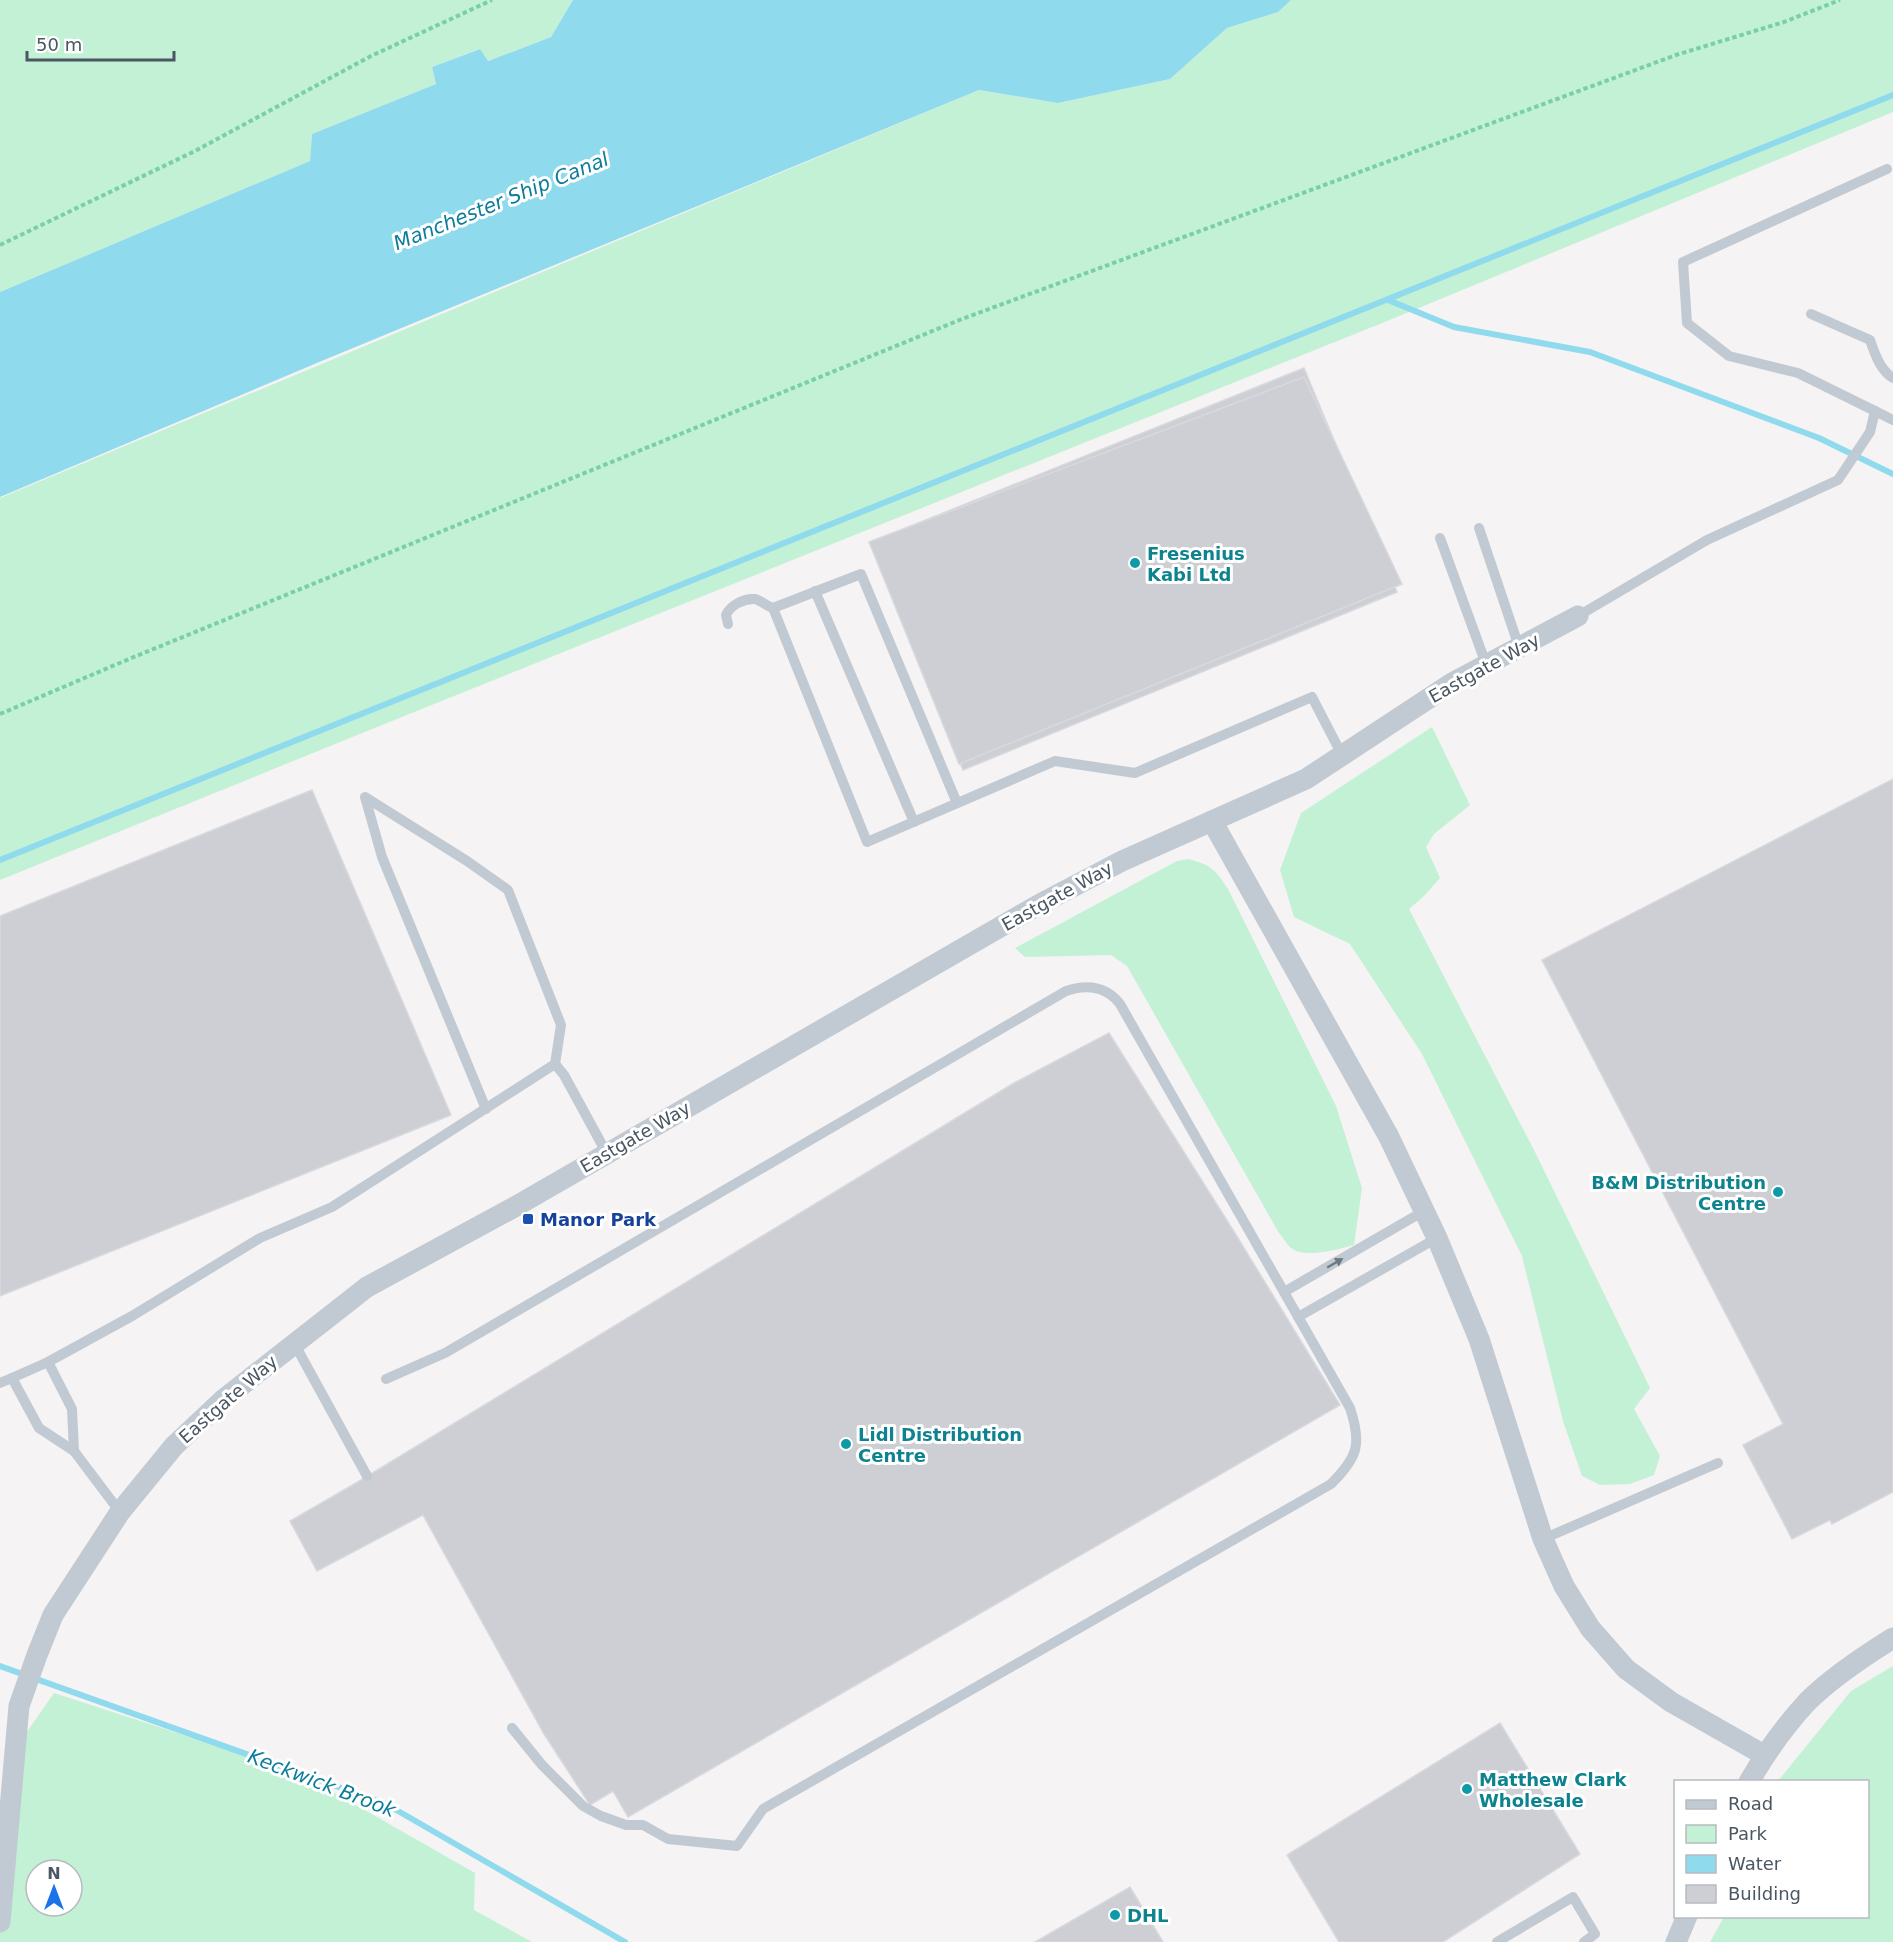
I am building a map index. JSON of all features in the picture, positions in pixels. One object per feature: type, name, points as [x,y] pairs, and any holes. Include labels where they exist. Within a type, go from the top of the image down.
[{"type":"street","name":"Eastgate Way","points":[[0,1922],[19,1706],[53,1615],[120,1512],[174,1446],[224,1399],[367,1287],[518,1204],[1040,904],[1122,861],[1306,779],[1452,683],[1578,616]]},
{"type":"street","points":[[1212,821],[1389,1137],[1437,1238],[1479,1339],[1543,1539],[1564,1586],[1590,1628],[1626,1669],[1671,1702],[1764,1755]]},
{"type":"street","points":[[1750,1780],[1764,1755],[1807,1702],[1863,1656],[1893,1638]]},
{"type":"street","points":[[1676,1942],[1687,1918]]},
{"type":"lane","points":[[1887,169],[1683,262],[1687,323],[1729,356],[1798,373],[1893,420]]},
{"type":"lane","points":[[1811,314],[1870,340],[1877,361],[1893,378]]},
{"type":"lane","points":[[1578,616],[1707,540],[1838,480],[1870,432],[1875,411]]},
{"type":"lane","points":[[1479,528],[1518,647]]},
{"type":"lane","points":[[1440,538],[1486,664]]},
{"type":"lane","points":[[772,608],[861,574],[957,803]]},
{"type":"lane","points":[[815,591],[914,822]]},
{"type":"lane","points":[[728,624],[726,615],[730,607],[740,603],[754,599],[772,608],[867,842],[1055,761],[1135,773],[1312,697],[1342,755]]},
{"type":"lane","points":[[486,1109],[382,857],[365,797],[467,861],[508,890],[561,1025],[555,1064],[564,1075],[606,1152]]},
{"type":"lane","points":[[386,1379],[445,1353],[1066,991],[1088,986],[1108,992],[1120,1004],[1346,1400],[1354,1421],[1357,1433],[1352,1460],[1331,1484],[763,1809],[737,1846],[668,1839],[643,1825],[626,1825],[601,1816],[582,1806],[542,1765],[512,1728]]},
{"type":"lane","points":[[0,1383],[48,1362],[132,1316],[260,1238],[332,1207],[555,1064]]},
{"type":"lane","points":[[1284,1292],[1424,1211]]},
{"type":"lane","points":[[1298,1317],[1437,1238]]},
{"type":"lane","points":[[294,1342],[366,1476]]},
{"type":"lane","points":[[48,1362],[72,1409],[74,1451]]},
{"type":"lane","points":[[12,1378],[39,1428],[74,1451],[120,1512]]},
{"type":"lane","points":[[1543,1539],[1718,1463]]},
{"type":"lane","points":[[1497,1942],[1573,1897],[1595,1934],[1584,1942]]},
{"type":"path","points":[[0,245],[195,151],[371,56],[492,0]]},
{"type":"path","points":[[0,714],[140,654],[962,319],[1676,55],[1784,22],[1840,0]]},
{"type":"green space","points":[[0,0],[573,0],[551,37],[487,61],[479,49],[432,67],[436,84],[312,134],[310,161],[0,292]]},
{"type":"green space","points":[[1291,0],[1893,0],[1893,112],[1392,319],[0,880],[0,498],[979,90],[1058,103],[1170,79],[1227,28],[1278,12]]},
{"type":"green space","points":[[1432,727],[1470,805],[1434,834],[1426,847],[1440,878],[1409,909],[1535,1152],[1650,1388],[1634,1409],[1660,1456],[1654,1475],[1630,1484],[1600,1485],[1582,1476],[1563,1421],[1522,1256],[1422,1054],[1350,944],[1294,917],[1280,870],[1301,813]]},
{"type":"green space","points":[[1188,859],[1212,869],[1228,889],[1336,1106],[1362,1188],[1354,1245],[1331,1251],[1305,1253],[1288,1245],[1127,966],[1111,955],[1025,957],[1015,948],[1177,861]]},
{"type":"green space","points":[[1893,1666],[1893,1942],[1710,1942],[1723,1918],[1869,1918],[1869,1780],[1779,1780],[1851,1691]]},
{"type":"green space","points":[[54,1693],[298,1772],[475,1873],[474,1910],[532,1942],[0,1942],[15,1749]]},
{"type":"water","name":"Manchester Ship Canal","points":[[573,0],[1291,0],[1278,12],[1227,28],[1170,79],[1058,103],[979,90],[324,360],[0,497],[0,292],[310,161],[312,134],[436,84],[432,67],[480,49],[488,61],[551,37]]},
{"type":"building","name":"Fresenius Kabi Ltd","points":[[1304,368],[1397,592],[963,770],[871,542]]},
{"type":"building","name":"Fresenius Kabi Ltd","points":[[1304,377],[1402,584],[959,764],[869,542]]},
{"type":"building","name":"B&M Distribution Centre","points":[[1893,779],[1893,1492],[1832,1524],[1830,1520],[1792,1539],[1743,1445],[1783,1424],[1542,960]]},
{"type":"building","points":[[312,790],[451,1115],[0,1296],[0,916]]},
{"type":"building","name":"Lidl Distribution Centre","points":[[1109,1033],[1340,1405],[628,1817],[613,1791],[590,1805],[544,1734],[423,1515],[317,1571],[290,1521],[1014,1083]]},
{"type":"building","name":"Matthew Clark Wholesale","points":[[1500,1723],[1580,1854],[1443,1942],[1339,1942],[1287,1855]]},
{"type":"building","name":"DHL","points":[[1130,1887],[1163,1942],[1035,1942]]},
{"type":"waterway","points":[[0,860],[1893,95]]},
{"type":"waterway","points":[[1388,300],[1454,327],[1590,352],[1819,438],[1893,474]]},
{"type":"waterway","name":"Keckwick Brook","points":[[0,1666],[386,1804],[625,1942]]},
{"type":"place","name":"Fresenius Kabi Ltd","points":[[1135,563]]},
{"type":"place","name":"B&M Distribution Centre","points":[[1778,1192]]},
{"type":"place","name":"Manor Park","points":[[528,1219]]},
{"type":"place","name":"Lidl Distribution Centre","points":[[846,1444]]},
{"type":"place","name":"Matthew Clark Wholesale","points":[[1467,1789]]},
{"type":"place","name":"DHL","points":[[1115,1915]]}]
